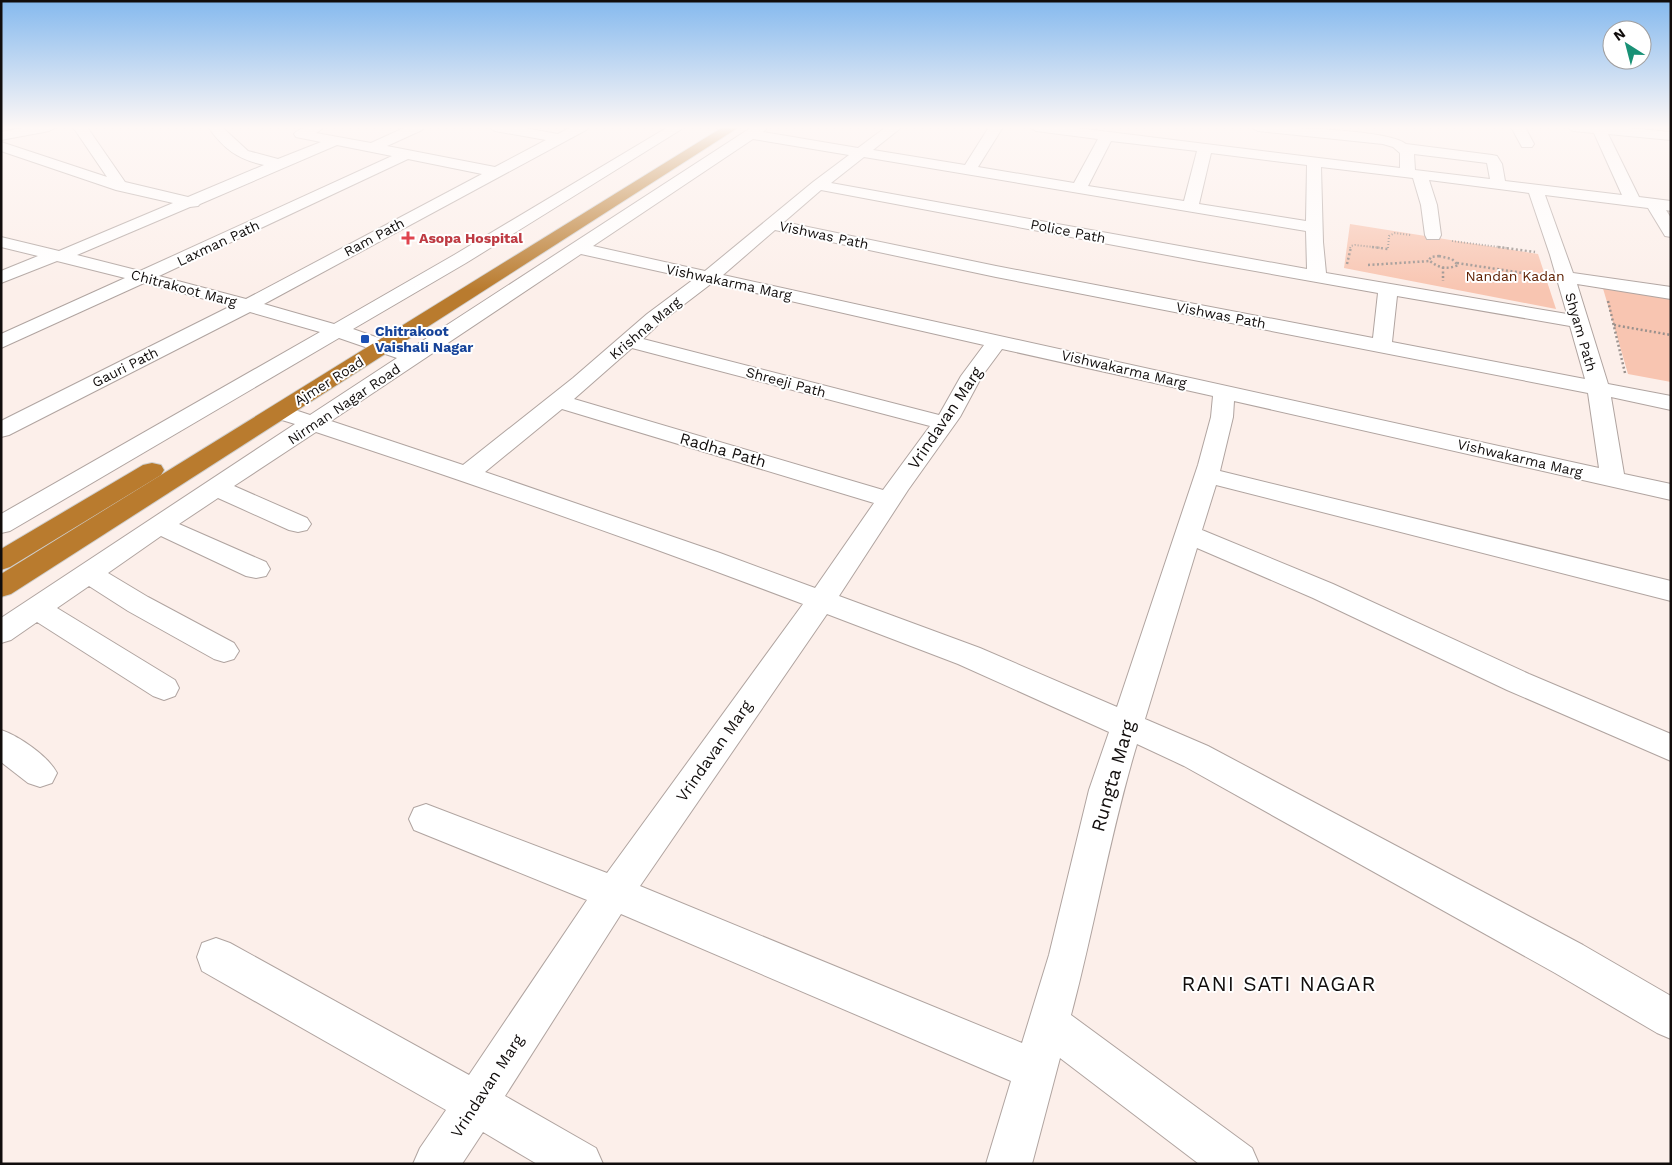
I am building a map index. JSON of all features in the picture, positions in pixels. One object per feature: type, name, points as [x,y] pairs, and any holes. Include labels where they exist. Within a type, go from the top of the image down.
[{"type":"highway","name":"Ajmer Road","points":[[1,561],[620,181]]},
{"type":"highway","name":"Ajmer Road","points":[[1,587],[385,346],[660,181]]},
{"type":"street","points":[[103,181],[192,203]]},
{"type":"street","points":[[117,181],[121,187]]},
{"type":"street","points":[[1,278],[192,203],[241,181]]},
{"type":"street","name":"Laxman Path","points":[[1,342],[146,277],[350,181]]},
{"type":"street","name":"Ram Path","points":[[248,305],[479,181]]},
{"type":"street","points":[[1,525],[337,331],[587,181]]},
{"type":"street","name":"Nirman Nagar Road","points":[[1,632],[90,574],[159,525],[315,424],[578,248],[673,181]]},
{"type":"street","name":"Krishna Marg","points":[[467,474],[581,383],[654,318],[708,278],[823,181]]},
{"type":"street","points":[[1034,181],[1315,228]]},
{"type":"street","points":[[1078,189],[1082,181]]},
{"type":"street","points":[[1190,207],[1197,181]]},
{"type":"street","points":[[1314,181],[1314,242],[1317,276]]},
{"type":"street","points":[[1417,181],[1428,205],[1433,235]]},
{"type":"street","points":[[1476,181],[1671,206]]},
{"type":"street","points":[[1624,181],[1633,201]]},
{"type":"street","name":"Police Path","points":[[818,185],[1579,322]]},
{"type":"street","name":"Shyam Path","points":[[1535,189],[1556,277],[1579,322],[1598,387],[1613,479]]},
{"type":"street","points":[[1654,204],[1671,232]]},
{"type":"street","name":"Vishwas Path","points":[[772,224],[1671,403]]},
{"type":"street","name":"Chitrakoot Marg","points":[[1,242],[146,277],[248,305],[366,339],[413,358]]},
{"type":"street","name":"Vishwakarma Marg","points":[[578,248],[1671,492]]},
{"type":"street","points":[[1556,277],[1671,293]]},
{"type":"street","points":[[1382,346],[1388,289]]},
{"type":"street","name":"Gauri Path","points":[[1,430],[248,305]]},
{"type":"street","name":"Shreeji Path","points":[[628,341],[944,423]]},
{"type":"street","name":"Vrindavan Marg","points":[[436,1164],[614,893],[821,601],[944,423],[972,376],[997,341]]},
{"type":"street","name":"Rungta Marg","points":[[1009,1164],[1068,955],[1106,790],[1206,475],[1222,417],[1224,391]]},
{"type":"street","name":"Radha Path","points":[[557,401],[890,500]]},
{"type":"street","points":[[280,412],[467,474],[711,559],[969,656],[1204,761],[1569,959],[1671,1019]]},
{"type":"street","points":[[1206,475],[1671,592]]},
{"type":"street","points":[[216,488],[298,524]]},
{"type":"street","points":[[159,525],[256,569]]},
{"type":"street","points":[[1187,534],[1323,591],[1518,682],[1671,748]]},
{"type":"street","points":[[90,574],[138,604],[224,651]]},
{"type":"street","points":[[38,608],[164,688]]},
{"type":"street","points":[[1,743],[40,773]]},
{"type":"street","points":[[426,819],[614,893],[1036,1070]]},
{"type":"street","points":[[216,957],[476,1103],[580,1164]]},
{"type":"street","points":[[1048,1024],[1236,1164]]},
{"type":"path","points":[[1347,270],[1347,262],[1352,246],[1358,244],[1388,249],[1389,236],[1395,233],[1415,236]]},
{"type":"path","points":[[1450,240],[1543,254]]},
{"type":"path","points":[[1430,261],[1430,258],[1439,256],[1452,259],[1457,263],[1556,277]]},
{"type":"path","points":[[1366,265],[1430,261],[1448,268],[1457,266],[1457,263]]},
{"type":"path","points":[[1607,294],[1625,371],[1628,376]]},
{"type":"path","points":[[1614,325],[1671,335]]},
{"type":"green space","name":"Nandan Kadan","points":[[1350,224],[1538,254],[1556,309],[1344,268]]},
{"type":"green space","points":[[1602,285],[1671,295],[1671,382],[1628,374]]},
{"type":"place","name":"Asopa Hospital","points":[[408,238]]},
{"type":"place","name":"Chitrakoot Vaishali Nagar","points":[[365,339]]},
{"type":"district","name":"RANI SATI NAGAR","points":[[1279,983]]}]
